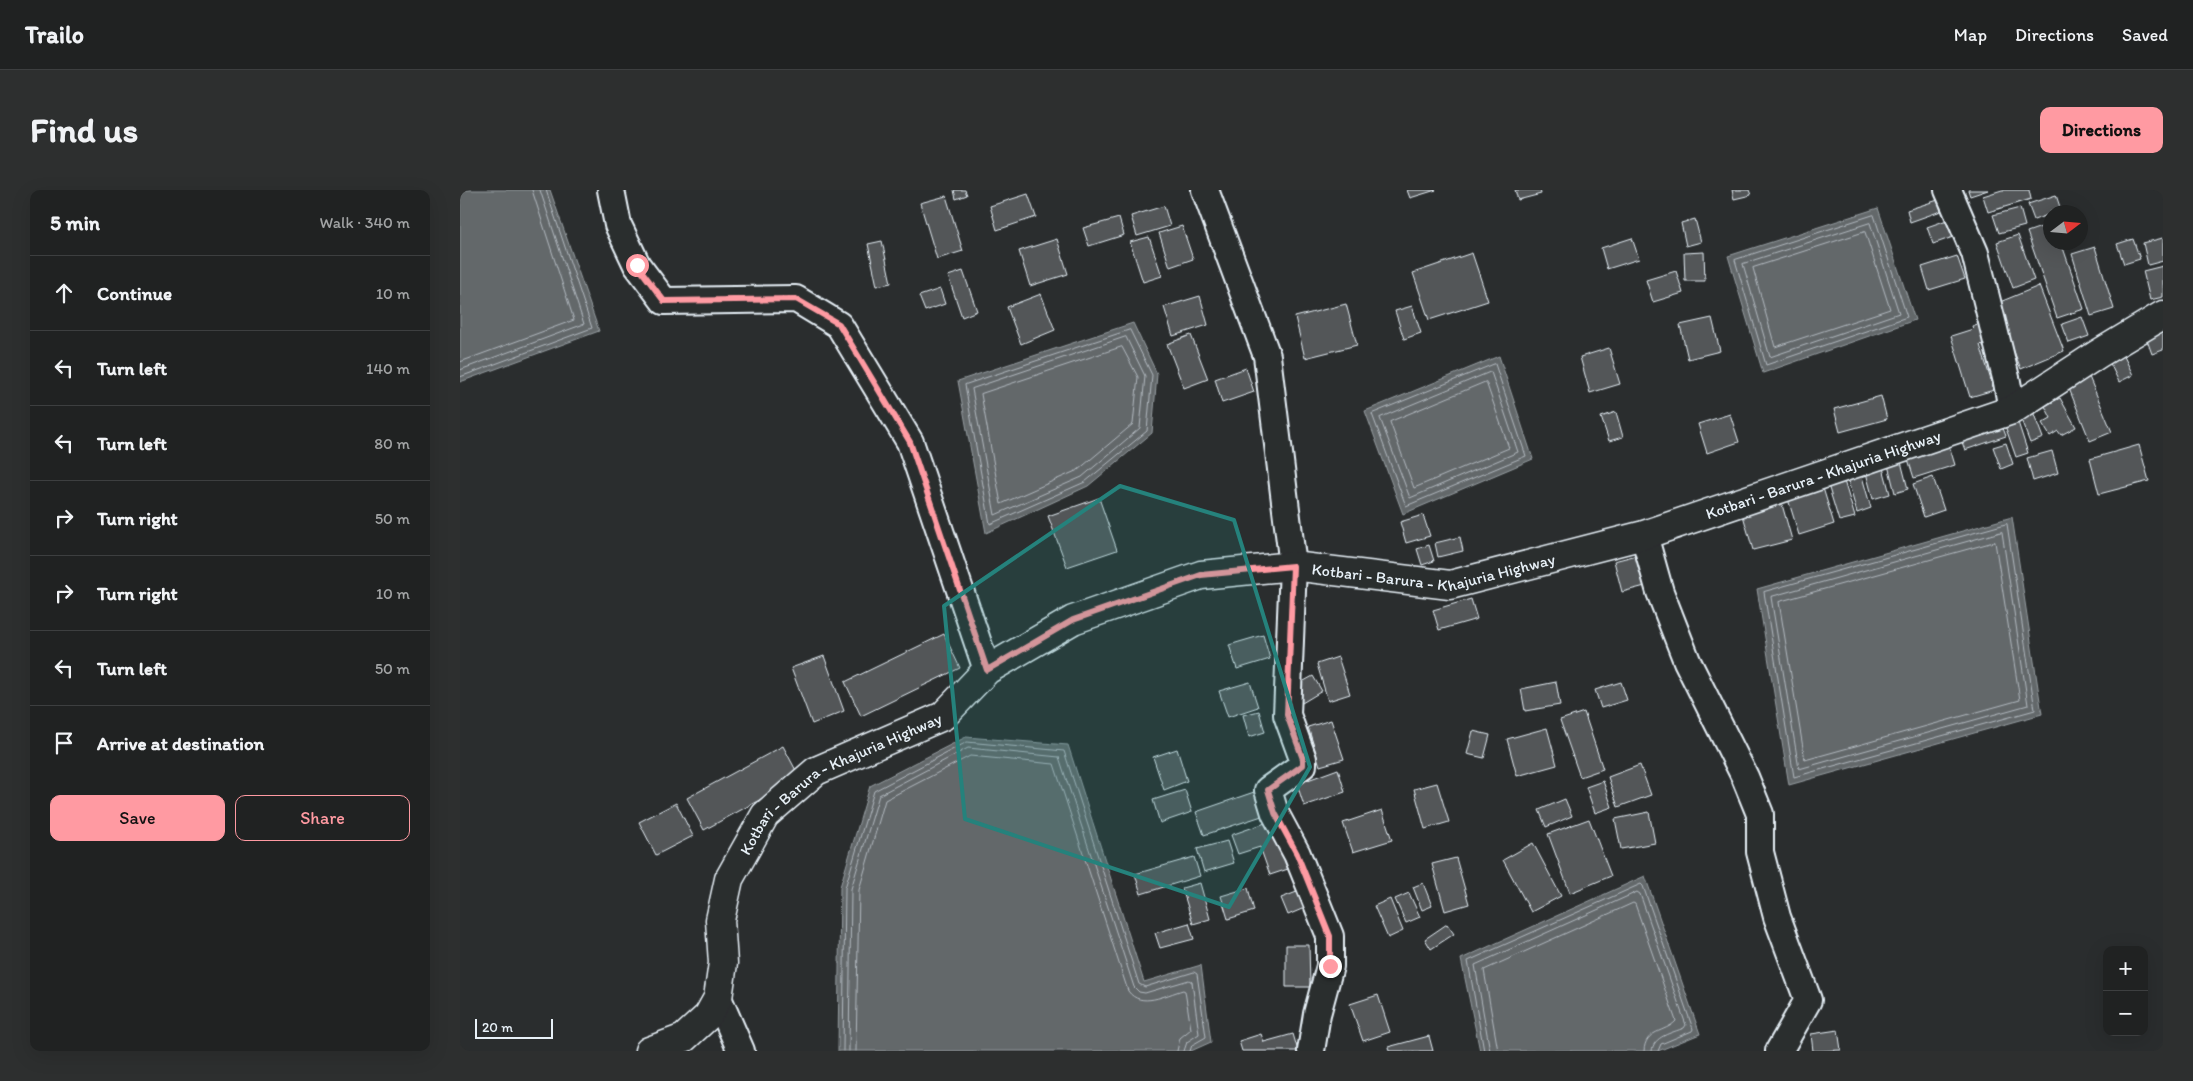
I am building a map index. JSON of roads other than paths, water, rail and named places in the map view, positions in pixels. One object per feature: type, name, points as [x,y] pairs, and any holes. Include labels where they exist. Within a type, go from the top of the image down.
[{"type":"main road","name":"Kotbari - Barura - Khajuria Highway","points":[[649,1051],[684,1038],[708,1016],[718,998],[723,963],[720,920],[728,879],[765,815],[816,771],[943,716],[987,670],[1073,620],[1201,575],[1293,566],[1450,585],[1644,534],[2012,410],[2163,315]]},
{"type":"street","points":[[611,190],[618,226],[637,265],[664,301],[796,299],[839,324],[910,442],[987,670]]},
{"type":"street","points":[[1205,190],[1267,356],[1293,566],[1287,715],[1303,759],[1303,765],[1268,790],[1275,813],[1297,854],[1330,936],[1330,966],[1317,1014],[1311,1051]]},
{"type":"street","points":[[1948,190],[1975,253],[2008,382],[2012,410]]},
{"type":"street","points":[[1644,534],[1660,592],[1687,661],[1760,814],[1760,852],[1778,917],[1808,1000],[1792,1026],[1780,1051]]},
{"type":"street","points":[[718,998],[741,1051]]},
{"type":"water","points":[[460,190],[550,190],[599,331],[460,382]]},
{"type":"water","points":[[1878,208],[1915,320],[1763,373],[1728,256]]},
{"type":"water","points":[[1133,323],[1157,374],[1152,433],[1088,486],[986,533],[958,381]]},
{"type":"water","points":[[1499,356],[1533,459],[1403,514],[1365,411]]},
{"type":"water","points":[[2012,517],[2042,714],[1789,785],[1757,589]]},
{"type":"water","points":[[966,737],[1068,745],[1144,982],[1201,965],[1211,1042],[1191,1051],[838,1051],[840,887],[870,786]]},
{"type":"water","points":[[1645,876],[1700,1034],[1658,1051],[1480,1051],[1461,959]]}]
